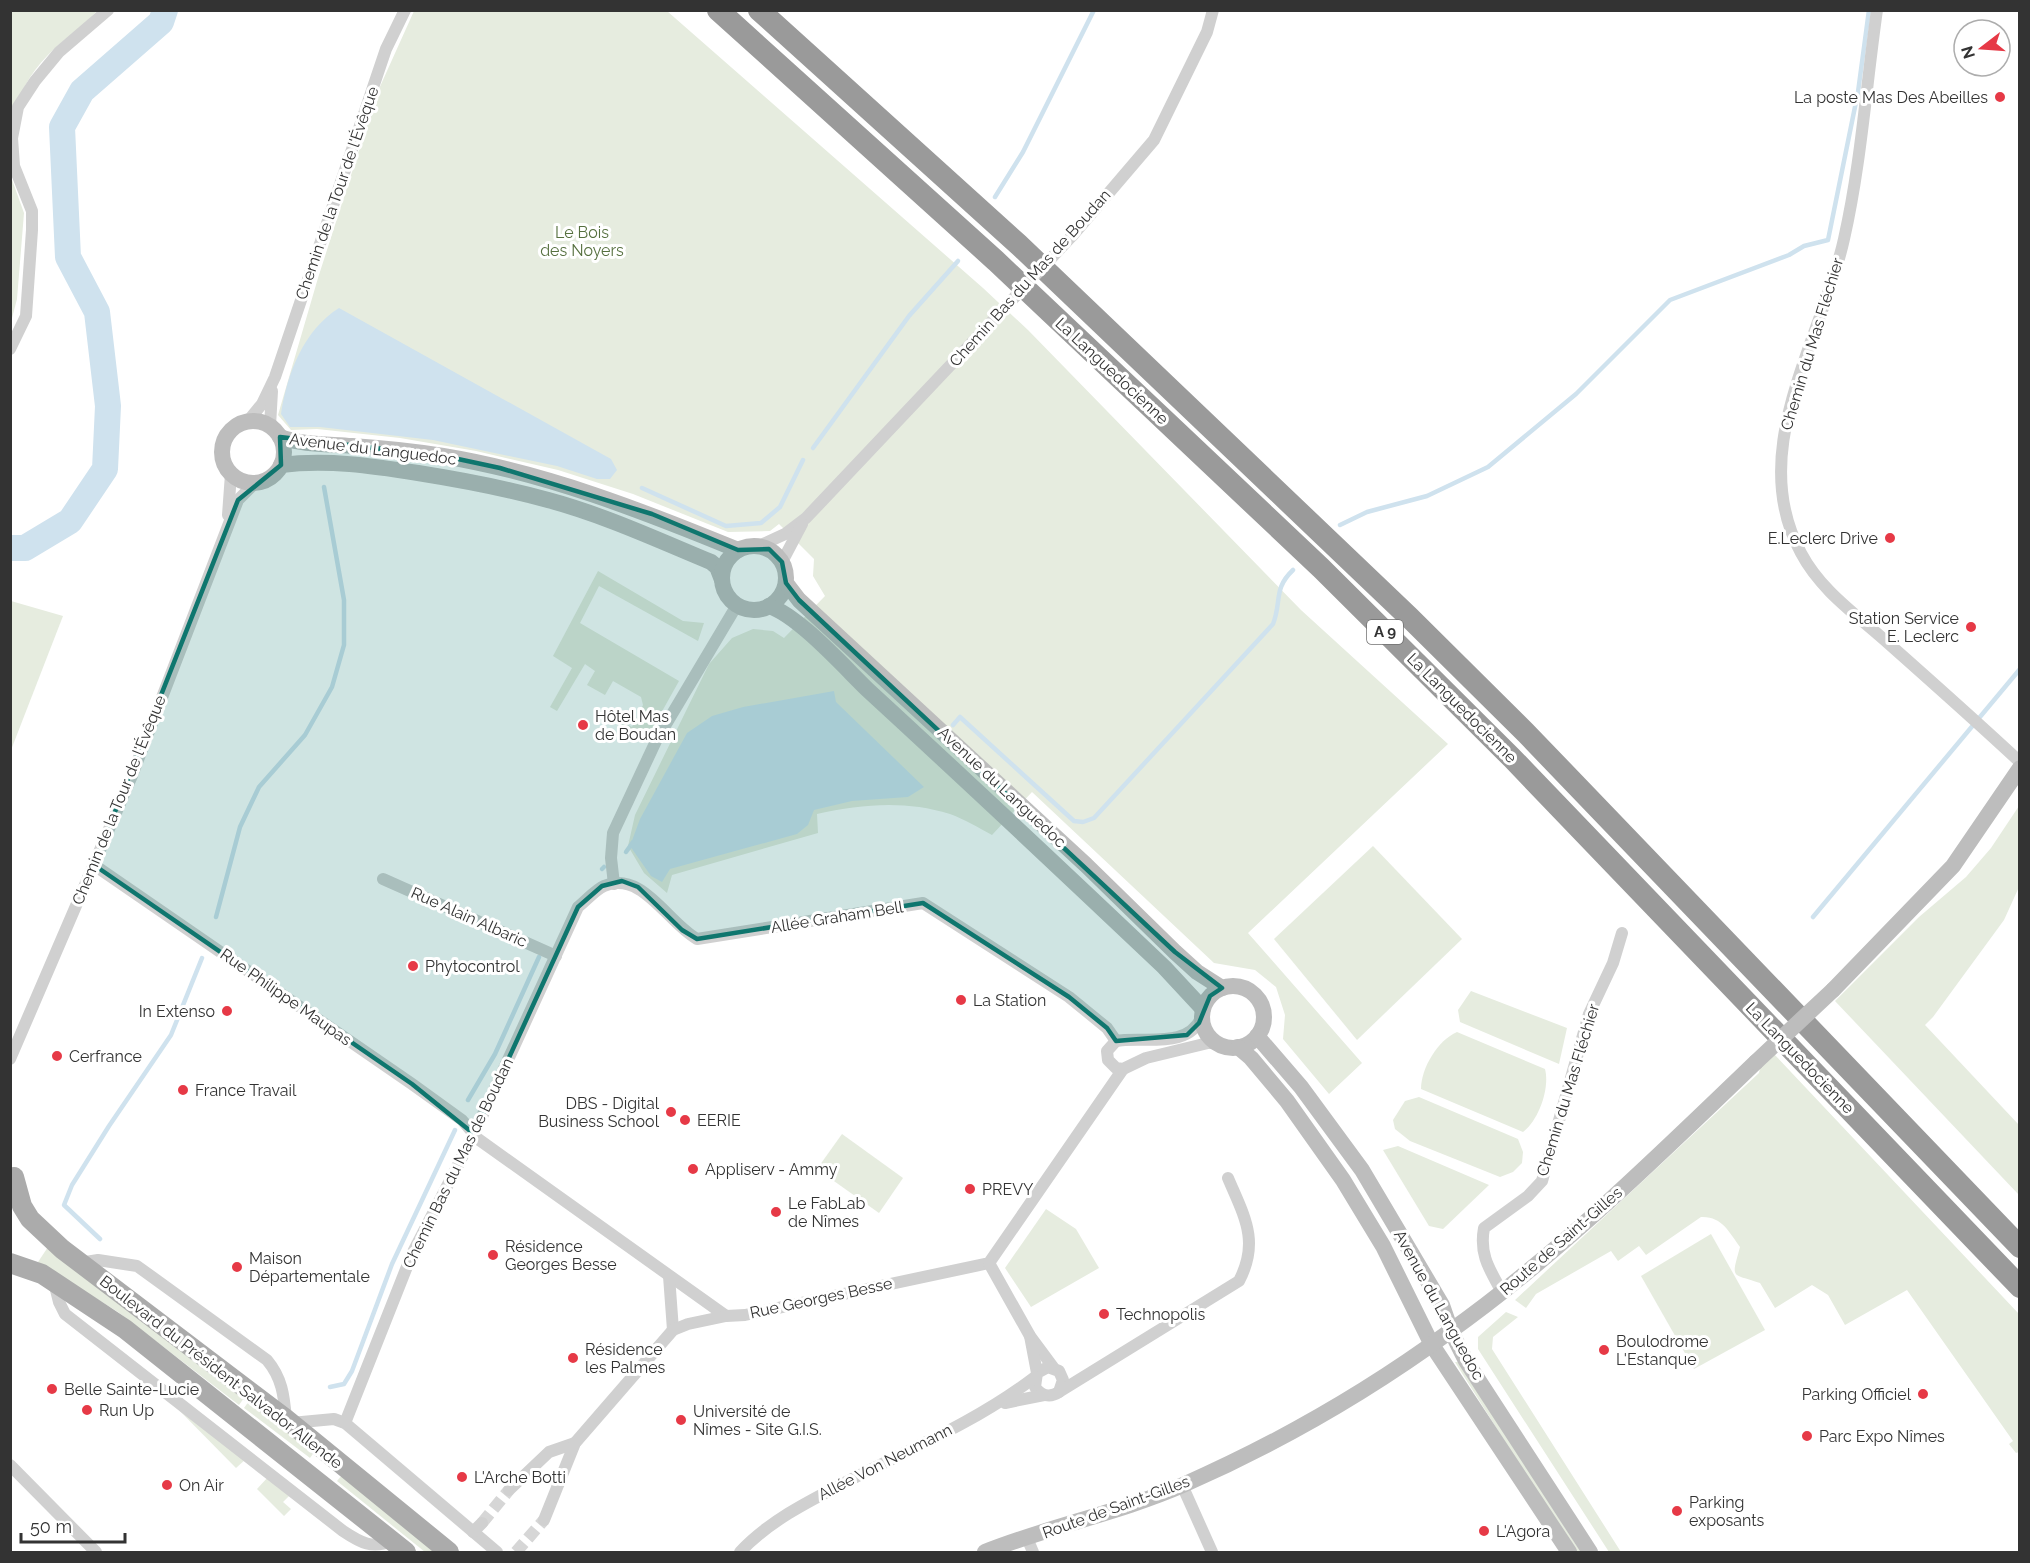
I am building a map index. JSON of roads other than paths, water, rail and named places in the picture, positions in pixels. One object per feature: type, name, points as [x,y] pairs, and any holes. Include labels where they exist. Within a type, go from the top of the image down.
[{"type":"highway","name":"La Languedocienne","points":[[718,10],[996,261],[1328,576],[1512,758],[2019,1287]]},
{"type":"highway","name":"La Languedocienne","points":[[759,10],[1019,245],[1409,617],[1526,733],[2019,1247]]},
{"type":"main road","points":[[10,1220],[16,1202],[12,1172]]},
{"type":"main road","name":"Boulevard du Président Salvador Allende","points":[[12,1172],[21,1206],[30,1219],[80,1263],[288,1421],[449,1552]]},
{"type":"main road","name":"Boulevard du Président Salvador Allende","points":[[10,1263],[54,1282],[125,1329],[399,1547]]},
{"type":"street","points":[[10,349],[26,316],[32,230],[32,211],[14,166],[12,138],[18,107],[35,81],[59,52],[108,10]]},
{"type":"street","name":"Chemin de la Tour de l'Évêque","points":[[275,431],[270,399],[275,377],[386,49],[405,10]]},
{"type":"street","name":"Chemin Bas du Mas de Boudan","points":[[759,546],[785,534],[806,518],[1072,236],[1154,140],[1207,32],[1213,10]]},
{"type":"street","name":"Chemin du Mas Fléchier","points":[[1877,10],[1858,172],[1844,242],[1782,445],[1779,475],[1788,521],[1801,553],[1829,593],[2019,762]]},
{"type":"street","name":"Chemin de la Tour de l'Évêque","points":[[248,421],[262,404],[275,377]]},
{"type":"street","points":[[260,421],[275,431],[284,450],[281,465],[266,480],[255,483],[242,481],[231,474],[224,464],[221,451],[223,441],[237,424],[260,421]]},
{"type":"street","name":"Avenue du Languedoc","points":[[275,431],[294,442],[444,456],[500,468],[570,486],[652,514],[738,550]]},
{"type":"street","name":"Avenue du Languedoc","points":[[281,465],[303,462],[342,463],[390,468],[475,482],[550,500],[624,526],[711,562],[717,567],[722,580]]},
{"type":"street","name":"Chemin de la Tour de l'Évêque","points":[[222,540],[228,511],[231,474]]},
{"type":"street","name":"Chemin de la Tour de l'Évêque","points":[[10,1059],[131,778],[238,500],[255,483]]},
{"type":"street","name":"Chemin Bas du Mas de Boudan","points":[[782,562],[806,518]]},
{"type":"street","points":[[759,546],[774,552],[782,562],[786,583],[777,600],[769,606],[751,610],[737,605],[727,595],[722,580],[725,564],[738,550],[759,546]]},
{"type":"street","name":"Avenue du Languedoc","points":[[786,583],[799,600],[1078,857],[1175,952],[1197,972],[1222,988]]},
{"type":"street","points":[[614,884],[610,858],[613,833],[656,741],[737,605]]},
{"type":"street","name":"Avenue du Languedoc","points":[[769,606],[778,609],[800,627],[1164,967],[1202,1013]]},
{"type":"street","name":"Route de Saint-Gilles","points":[[986,1552],[1030,1545],[1182,1485],[1253,1452],[1333,1406],[1451,1331],[1502,1292],[1653,1160],[1833,990],[1953,866],[2019,768]]},
{"type":"street","name":"Rue Philippe Maupas","points":[[94,866],[412,1084],[462,1120],[474,1134]]},
{"type":"street","name":"Rue Alain Albaric","points":[[383,879],[555,956]]},
{"type":"street","name":"Allée Graham Bell","points":[[614,884],[622,881],[638,887],[682,930],[697,939],[923,903],[1069,997],[1120,1041]]},
{"type":"street","name":"Chemin Bas du Mas de Boudan","points":[[345,1423],[412,1254],[474,1134],[578,907],[602,886],[614,884]]},
{"type":"street","name":"Chemin du Mas Fléchier","points":[[1502,1292],[1485,1261],[1481,1245],[1484,1228],[1528,1196],[1542,1181],[1589,1014],[1613,963],[1622,933]]},
{"type":"street","points":[[1242,987],[1258,998],[1264,1017],[1257,1036],[1238,1047],[1208,1043],[1152,1056],[1127,1067],[1116,1068],[1107,1060],[1107,1051],[1120,1041],[1187,1035],[1199,1023],[1210,996],[1222,988],[1242,987]]},
{"type":"street","points":[[1202,1013],[1204,1027],[1217,1043]]},
{"type":"street","name":"Avenue du Languedoc","points":[[1257,1036],[1301,1087],[1362,1170],[1442,1305],[1451,1331],[1466,1360],[1590,1552]]},
{"type":"street","points":[[1059,1392],[1063,1380],[1030,1336],[988,1263],[1134,1060],[1134,1049],[1120,1041]]},
{"type":"street","name":"Avenue du Languedoc","points":[[1238,1047],[1251,1058],[1287,1101],[1343,1180],[1383,1246],[1432,1345],[1569,1552]]},
{"type":"street","name":"Rue Georges Besse","points":[[474,1134],[726,1316],[745,1315],[988,1263]]},
{"type":"street","points":[[1000,1404],[1044,1395],[1051,1396],[1059,1392],[1239,1281],[1251,1253],[1240,1205],[1228,1178]]},
{"type":"street","points":[[80,1263],[98,1260],[137,1266],[267,1360],[276,1371],[283,1386],[288,1421],[334,1419],[345,1423],[478,1527],[497,1552]]},
{"type":"street","points":[[669,1276],[673,1330]]},
{"type":"street","points":[[543,1520],[575,1443],[673,1330],[688,1324],[726,1316]]},
{"type":"street","points":[[1030,1336],[1036,1375],[1035,1386],[1044,1395]]},
{"type":"street","points":[[1036,1375],[1043,1368],[1090,1373]]},
{"type":"street","name":"Allée Von Neumann","points":[[740,1552],[750,1541],[801,1504],[1000,1404],[1036,1375]]},
{"type":"street","points":[[508,1490],[549,1452],[575,1443]]},
{"type":"street","points":[[10,1465],[96,1552]]},
{"type":"street","points":[[1182,1485],[1212,1552]]},
{"type":"water","points":[[339,308],[611,459],[617,470],[610,479],[597,479],[557,466],[433,440],[320,427],[290,427],[281,414],[293,368],[307,340],[316,328]]},
{"type":"water","points":[[834,691],[836,702],[924,787],[908,797],[852,801],[814,810],[808,825],[797,834],[670,869],[662,882],[651,876],[630,846],[640,819],[687,733],[712,716],[743,707]]},
{"type":"waterway","points":[[10,548],[25,548],[70,521],[105,469],[108,406],[97,312],[68,257],[62,127],[82,91],[161,22],[165,10]]},
{"type":"waterway","points":[[995,197],[1023,152],[1094,10]]},
{"type":"waterway","points":[[1340,525],[1367,512],[1427,496],[1488,467],[1576,394],[1670,300],[1789,255],[1804,246],[1828,240],[1858,92],[1869,10]]},
{"type":"waterway","points":[[813,448],[909,316],[958,261]]},
{"type":"waterway","points":[[642,488],[726,526],[761,523],[780,507],[803,460]]},
{"type":"waterway","points":[[216,917],[240,827],[259,787],[305,735],[332,687],[344,645],[344,600],[324,487]]},
{"type":"waterway","points":[[953,725],[960,717],[1074,821],[1083,822],[1094,818],[1273,624],[1280,589],[1293,570]]},
{"type":"waterway","points":[[1813,917],[2020,669]]},
{"type":"waterway","points":[[626,852],[633,842]]},
{"type":"waterway","points":[[468,1100],[495,1054],[539,957]]},
{"type":"waterway","points":[[100,1239],[64,1205],[72,1185],[109,1126],[171,1035],[202,958]]},
{"type":"waterway","points":[[330,1387],[344,1384],[352,1371],[392,1264],[455,1130]]},
{"type":"tunnel","points":[[482,1523],[509,1490]]},
{"type":"tunnel","points":[[516,1552],[544,1520]]},
{"type":"place","name":"La poste Mas Des Abeilles","points":[[2000,97]]},
{"type":"place","name":"E.Leclerc Drive","points":[[1890,538]]},
{"type":"place","name":"Station Service E. Leclerc","points":[[1971,627]]},
{"type":"place","name":"Hôtel Mas de Boudan","points":[[583,725]]},
{"type":"place","name":"Phytocontrol","points":[[413,966]]},
{"type":"place","name":"La Station","points":[[961,1000]]},
{"type":"place","name":"In Extenso","points":[[227,1011]]},
{"type":"place","name":"Cerfrance","points":[[57,1056]]},
{"type":"place","name":"France Travail","points":[[183,1090]]},
{"type":"place","name":"DBS - Digital Business School","points":[[671,1112]]},
{"type":"place","name":"EERIE","points":[[685,1120]]},
{"type":"place","name":"Appliserv - Ammy","points":[[693,1169]]},
{"type":"place","name":"PREVY","points":[[970,1189]]},
{"type":"place","name":"Le FabLab de Nîmes","points":[[776,1212]]},
{"type":"place","name":"Résidence Georges Besse","points":[[493,1255]]},
{"type":"place","name":"Maison Départementale","points":[[237,1267]]},
{"type":"place","name":"Technopolis","points":[[1104,1314]]},
{"type":"place","name":"Boulodrome L'Estanque","points":[[1604,1350]]},
{"type":"place","name":"Résidence les Palmes","points":[[573,1358]]},
{"type":"place","name":"Belle Sainte-Lucie","points":[[52,1389]]},
{"type":"place","name":"Parking Officiel","points":[[1923,1394]]},
{"type":"place","name":"Run Up","points":[[87,1410]]},
{"type":"place","name":"Université de Nîmes - Site G.I.S.","points":[[681,1420]]},
{"type":"place","name":"Parc Expo Nîmes","points":[[1807,1436]]},
{"type":"place","name":"L'Arche Botti","points":[[462,1477]]},
{"type":"place","name":"On Air","points":[[167,1485]]},
{"type":"place","name":"Parking exposants","points":[[1677,1511]]},
{"type":"place","name":"L'Agora","points":[[1484,1531]]},
{"type":"park label","name":"Le Bois des Noyers","points":[[582,241]]}]
